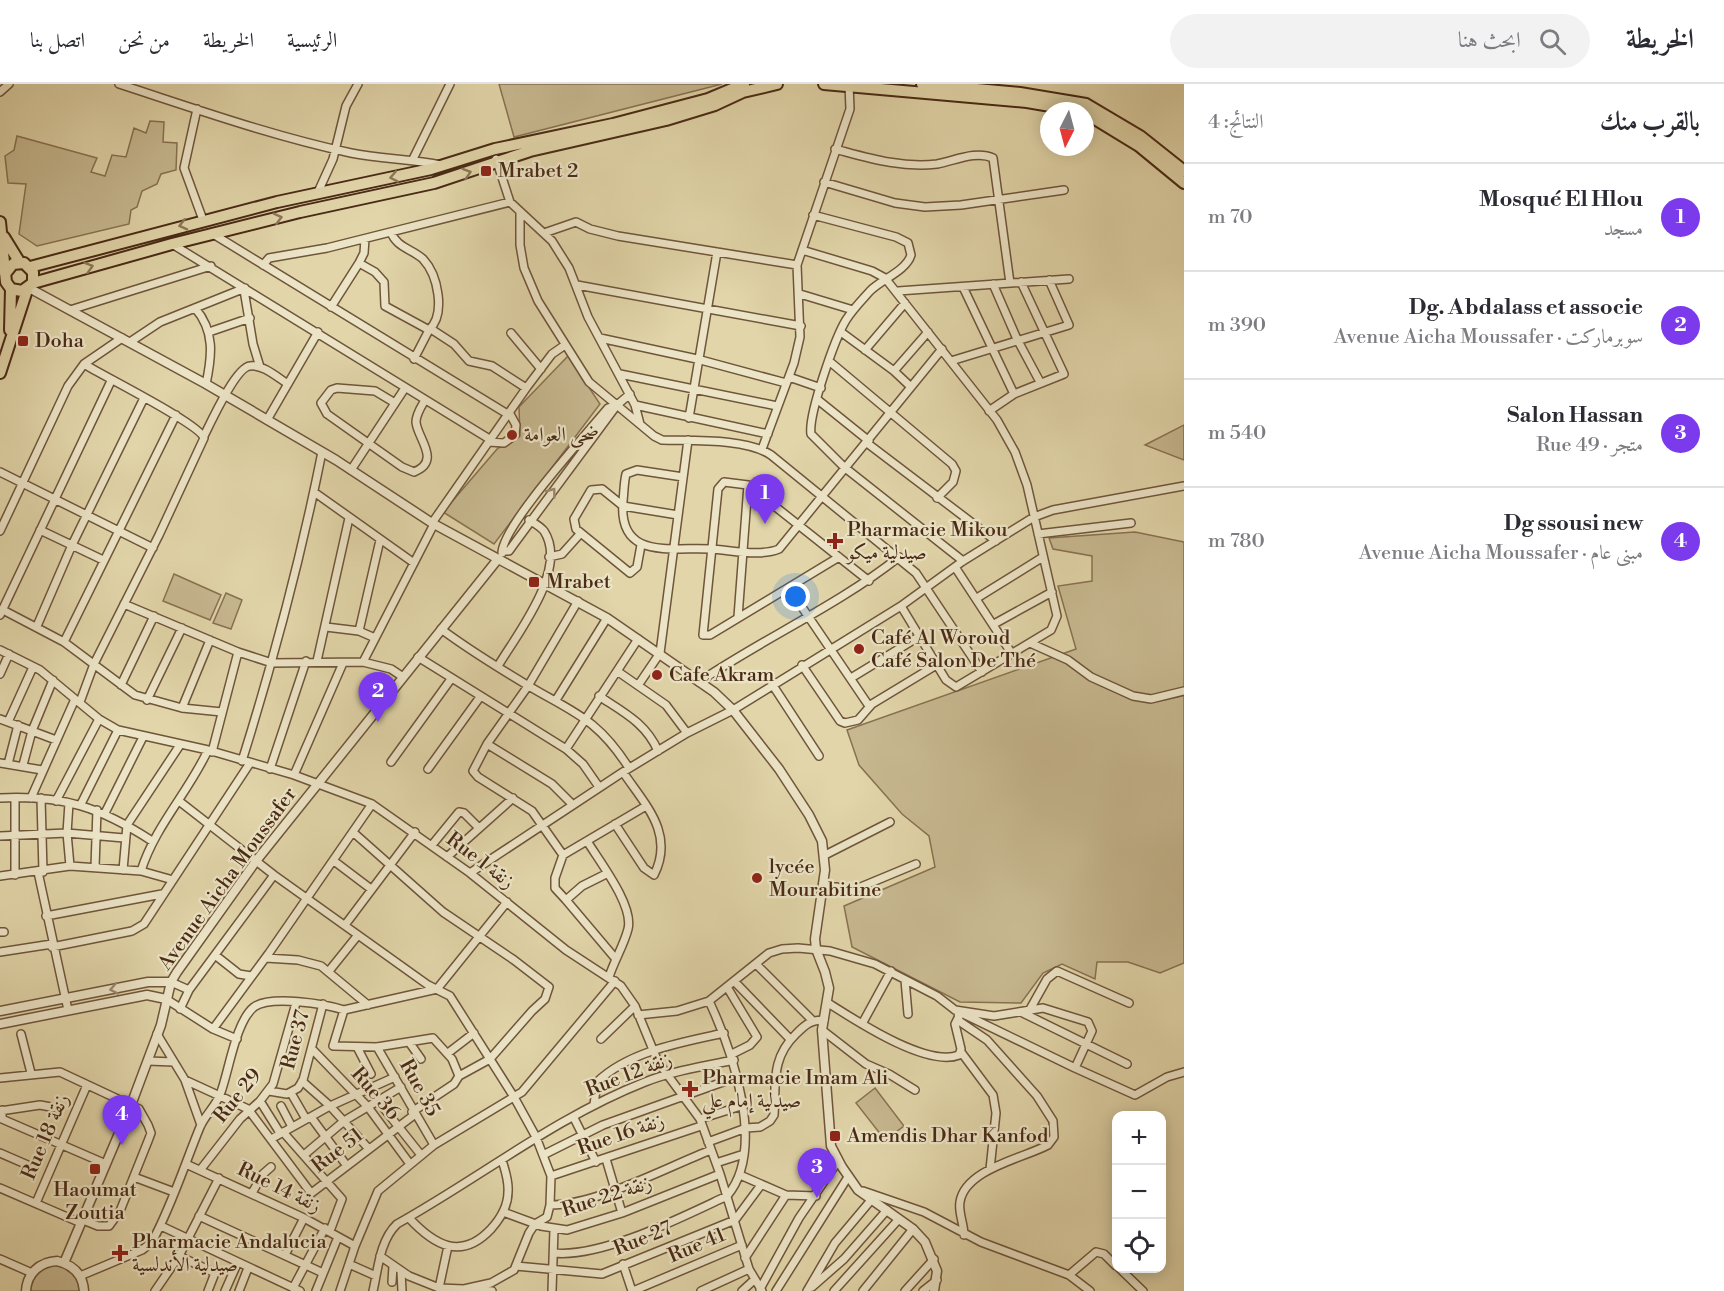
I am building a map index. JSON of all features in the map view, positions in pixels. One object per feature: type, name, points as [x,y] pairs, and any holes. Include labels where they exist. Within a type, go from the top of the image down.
[{"type":"main road","points":[[7,289],[22,291],[172,244],[300,212],[434,183],[536,149],[666,120],[715,105],[743,92],[777,84]]},
{"type":"main road","points":[[824,84],[1040,104]]},
{"type":"main road","points":[[922,84],[1020,93],[1086,104],[1140,136],[1184,171]]},
{"type":"main road","points":[[4,276],[8,268],[318,192],[445,165],[495,149],[571,134],[717,96],[737,85]]},
{"type":"main road","points":[[1094,118],[1139,146],[1184,183]]},
{"type":"main road","points":[[0,222],[3,234],[10,341]]},
{"type":"main road","points":[[0,373],[34,278],[3,234]]},
{"type":"street","points":[[0,92],[9,84]]},
{"type":"street","points":[[119,84],[250,127],[336,149],[381,158],[413,159],[445,165]]},
{"type":"street","points":[[318,192],[336,149],[344,114],[358,84]]},
{"type":"street","points":[[413,159],[450,84]]},
{"type":"street","points":[[762,449],[798,349],[801,326],[797,265],[850,109],[849,85]]},
{"type":"street","points":[[197,109],[184,168],[203,220]]},
{"type":"street","points":[[495,149],[497,163],[510,202],[544,233],[560,253],[577,285],[583,305],[630,394],[640,423]]},
{"type":"street","points":[[835,149],[877,162],[907,165],[939,164],[963,157],[989,156],[994,161],[1010,283]]},
{"type":"street","points":[[824,182],[910,206],[961,205],[1064,190]]},
{"type":"street","points":[[263,265],[269,258],[391,232],[510,202]]},
{"type":"street","points":[[520,212],[520,245],[524,268],[538,301],[589,382],[662,440],[688,440],[762,449],[823,494],[899,557],[928,587],[982,672]]},
{"type":"street","points":[[813,215],[886,234],[908,243],[911,255],[908,262],[885,278],[853,310],[841,332],[820,388],[812,418],[812,434],[844,467],[963,561]]},
{"type":"street","points":[[544,233],[576,222],[604,233],[797,265]]},
{"type":"street","points":[[391,232],[393,239],[423,260],[431,273],[439,304],[430,329],[414,359]]},
{"type":"street","points":[[172,244],[318,332],[490,441],[504,443],[515,435],[516,425],[510,415],[414,359],[213,234]]},
{"type":"street","points":[[331,307],[364,253],[365,238]]},
{"type":"street","points":[[802,250],[872,271],[885,278],[898,291],[989,411],[1018,459],[1057,616],[1056,624],[1030,643],[956,687],[949,683],[902,606]]},
{"type":"street","points":[[689,418],[697,359],[717,252]]},
{"type":"street","points":[[359,263],[383,279],[385,306],[454,344],[469,361],[492,366],[526,388]]},
{"type":"street","points":[[70,310],[211,266]]},
{"type":"street","points":[[898,291],[1069,279]]},
{"type":"street","points":[[951,361],[1043,331],[1069,325],[1049,280]]},
{"type":"street","points":[[989,411],[1014,394],[1064,374],[1021,282]]},
{"type":"street","points":[[993,284],[1017,339],[1040,382]]},
{"type":"street","points":[[577,285],[801,326]]},
{"type":"street","points":[[30,287],[206,384],[322,452],[433,523],[501,555],[607,618],[660,653],[733,710],[779,769],[809,815],[822,841],[825,855],[824,886],[816,930],[816,949],[828,981],[828,1004],[822,1030],[829,1132],[838,1161],[858,1190],[913,1229],[925,1242],[934,1259],[937,1280],[934,1291]]},
{"type":"street","points":[[963,287],[1014,394]]},
{"type":"street","points":[[0,531],[56,409],[84,364],[160,322],[245,289]]},
{"type":"street","points":[[245,289],[253,344],[260,367]]},
{"type":"street","points":[[800,294],[853,310]]},
{"type":"street","points":[[865,350],[905,303]]},
{"type":"street","points":[[195,308],[209,332],[211,358],[206,384]]},
{"type":"street","points":[[209,332],[250,318]]},
{"type":"street","points":[[267,420],[318,332]]},
{"type":"street","points":[[841,332],[894,371],[911,387]]},
{"type":"street","points":[[894,371],[928,332]]},
{"type":"street","points":[[511,333],[541,369]]},
{"type":"street","points":[[600,338],[820,388]]},
{"type":"street","points":[[363,662],[433,523],[510,415],[526,388],[554,351],[565,345]]},
{"type":"street","points":[[683,477],[631,471],[625,476],[623,523],[628,535],[641,545],[743,551],[779,549],[942,349]]},
{"type":"street","points":[[830,361],[940,453],[954,468],[954,479],[937,498]]},
{"type":"street","points":[[84,364],[176,415],[204,436]]},
{"type":"street","points":[[31,798],[56,740],[153,548],[204,436],[225,396],[244,368],[260,367],[288,384]]},
{"type":"street","points":[[620,374],[777,406]]},
{"type":"street","points":[[111,381],[1,612],[37,626],[64,642],[120,685],[147,700],[182,708],[222,712]]},
{"type":"street","points":[[351,470],[405,388]]},
{"type":"street","points":[[395,403],[381,393],[363,389],[334,389],[323,400],[322,407],[327,414],[408,470],[419,470],[428,451],[416,420],[425,400]]},
{"type":"street","points":[[501,555],[508,551],[617,405],[630,394]]},
{"type":"street","points":[[37,626],[72,545],[144,398]]},
{"type":"street","points":[[818,400],[937,498],[996,541]]},
{"type":"street","points":[[501,555],[501,545],[522,515],[608,408],[617,405]]},
{"type":"street","points":[[635,405],[768,434]]},
{"type":"street","points":[[64,642],[176,415]]},
{"type":"street","points":[[639,684],[660,653],[688,440]]},
{"type":"street","points":[[242,761],[272,663],[322,452]]},
{"type":"street","points":[[0,472],[153,548]]},
{"type":"street","points":[[839,557],[708,636],[703,634],[719,485],[724,482],[748,486],[869,580]]},
{"type":"street","points":[[738,617],[748,486]]},
{"type":"street","points":[[470,873],[626,770],[687,733],[733,710],[802,665],[902,606],[963,561],[1034,517],[1053,510],[1184,486]]},
{"type":"street","points":[[641,545],[637,567],[630,573],[580,534],[574,526],[574,519],[591,489],[602,489],[623,506],[678,515]]},
{"type":"street","points":[[314,492],[414,563]]},
{"type":"street","points":[[498,666],[547,583],[549,557],[543,530],[522,515]]},
{"type":"street","points":[[316,661],[326,627],[349,518]]},
{"type":"street","points":[[1038,534],[1131,523]]},
{"type":"street","points":[[40,530],[103,560]]},
{"type":"street","points":[[549,557],[562,554],[580,534]]},
{"type":"street","points":[[359,631],[380,540]]},
{"type":"street","name":"Avenue Aicha Moussafer","points":[[64,1263],[131,1105],[157,1034],[171,982],[256,861],[501,555]]},
{"type":"street","points":[[699,682],[869,580],[899,557]]},
{"type":"street","points":[[977,598],[1043,557]]},
{"type":"street","points":[[955,567],[1012,654]]},
{"type":"street","points":[[789,588],[869,706]]},
{"type":"street","points":[[994,624],[1052,592]]},
{"type":"street","points":[[563,855],[532,811],[474,772],[487,744],[528,686],[578,601]]},
{"type":"street","points":[[123,604],[238,652],[272,663],[363,662],[391,669],[403,677]]},
{"type":"street","points":[[120,685],[154,616]]},
{"type":"street","points":[[556,700],[607,618]]},
{"type":"street","points":[[326,627],[359,631],[375,638]]},
{"type":"street","points":[[147,700],[182,628]]},
{"type":"street","points":[[441,629],[528,686],[586,717],[608,738],[659,825],[661,835],[653,875],[644,868],[615,824]]},
{"type":"street","points":[[851,678],[920,636]]},
{"type":"street","points":[[566,749],[638,639]]},
{"type":"street","points":[[182,708],[210,640]]},
{"type":"street","points":[[1030,643],[1068,660],[1091,677],[1133,696],[1151,699],[1184,691]]},
{"type":"street","name":"Rue 1 زنقة","points":[[0,650],[53,680],[99,719],[118,730],[210,751],[294,775],[372,804],[415,832],[566,950],[628,992],[652,1052],[701,1122],[735,1220],[745,1258],[761,1290]]},
{"type":"street","points":[[141,872],[152,841],[164,819],[179,801],[210,751],[238,652]]},
{"type":"street","points":[[0,674],[9,654]]},
{"type":"street","points":[[418,657],[566,749],[583,764],[599,787]]},
{"type":"street","points":[[270,769],[306,662]]},
{"type":"street","points":[[294,775],[343,663]]},
{"type":"street","points":[[802,665],[842,723],[858,720],[869,706],[938,664]]},
{"type":"street","points":[[8,722],[33,667]]},
{"type":"street","points":[[617,671],[639,684],[666,705],[687,733]]},
{"type":"street","points":[[391,762],[450,679]]},
{"type":"street","points":[[23,765],[32,731],[53,680]]},
{"type":"street","points":[[772,684],[819,756]]},
{"type":"street","points":[[599,696],[637,720],[650,735],[658,751]]},
{"type":"street","points":[[428,769],[480,697]]},
{"type":"street","points":[[0,719],[56,740]]},
{"type":"street","points":[[56,801],[99,719]]},
{"type":"street","points":[[8,764],[18,726]]},
{"type":"street","points":[[81,804],[118,730]]},
{"type":"street","points":[[105,813],[143,737]]},
{"type":"street","points":[[487,744],[552,784],[572,804]]},
{"type":"street","points":[[123,870],[124,838],[127,825],[180,745]]},
{"type":"street","points":[[0,763],[23,765],[42,770]]},
{"type":"street","points":[[0,952],[137,929],[146,921],[250,763]]},
{"type":"street","points":[[0,798],[41,798],[81,804],[105,813],[152,841]]},
{"type":"street","points":[[15,798],[15,876]]},
{"type":"street","points":[[41,798],[41,872],[46,916],[68,1010]]},
{"type":"street","points":[[447,857],[513,798]]},
{"type":"street","points":[[179,801],[307,899],[436,989],[450,996],[514,1097],[536,1137],[551,1176],[550,1205],[547,1217],[535,1224],[516,1266],[497,1281],[450,1290],[423,1287],[380,1256]]},
{"type":"street","points":[[69,802],[67,833],[70,866]]},
{"type":"street","points":[[213,1029],[266,958],[372,804]]},
{"type":"street","points":[[615,958],[555,888],[555,879],[563,855],[646,806]]},
{"type":"street","points":[[95,867],[97,810]]},
{"type":"street","points":[[432,845],[459,812],[464,813],[478,827]]},
{"type":"street","points":[[825,855],[890,822]]},
{"type":"street","points":[[345,925],[415,832]]},
{"type":"street","points":[[0,836],[67,833],[124,838]]},
{"type":"street","points":[[354,833],[427,898],[478,938],[533,974],[549,989],[545,999],[490,1059]]},
{"type":"street","points":[[340,1291],[374,1197],[434,1145],[529,1086],[612,979],[615,958],[628,929],[629,915],[619,892],[587,841]]},
{"type":"street","points":[[334,861],[371,889]]},
{"type":"street","points":[[824,886],[851,891],[862,889],[916,864]]},
{"type":"street","points":[[0,876],[15,876],[70,866],[141,872],[173,880]]},
{"type":"street","points":[[566,900],[582,886],[606,874]]},
{"type":"street","points":[[180,1009],[189,990],[274,875]]},
{"type":"street","points":[[46,916],[162,894]]},
{"type":"street","points":[[80,1276],[142,1250],[152,1242],[201,1125],[220,1095],[237,1039],[248,1014],[257,1005],[268,1002],[323,1004],[344,1010],[436,989],[507,902]]},
{"type":"street","points":[[329,971],[358,934]]},
{"type":"street","points":[[638,1015],[677,1011],[709,1001],[776,950],[816,949],[837,953],[891,971],[937,996],[987,1040],[1014,1068],[1037,1096],[1054,1125],[1054,1137],[1048,1144],[990,1169],[976,1178],[962,1196],[960,1206],[964,1234]]},
{"type":"street","points":[[215,955],[239,974],[251,976]]},
{"type":"street","points":[[266,958],[298,960],[319,965],[368,1005]]},
{"type":"street","points":[[756,964],[812,1020]]},
{"type":"street","points":[[862,1024],[891,971]]},
{"type":"street","points":[[1026,1012],[1047,979],[1058,971],[1129,1003]]},
{"type":"street","points":[[904,980],[908,1014]]},
{"type":"street","points":[[0,1011],[148,981],[171,982],[189,990]]},
{"type":"street","points":[[734,981],[790,1040]]},
{"type":"street","points":[[727,987],[757,1037],[733,1057]]},
{"type":"street","points":[[0,1024],[147,995],[166,999],[213,1029],[237,1039]]},
{"type":"street","points":[[554,1253],[572,1255],[585,1252],[688,1215],[727,1197],[737,1184],[744,1154],[746,1128],[733,1057],[709,1001]]},
{"type":"street","name":"Rue 29","points":[[201,1169],[248,1109],[260,1101],[269,1090],[279,1066],[296,1003]]},
{"type":"street","name":"Rue 37","points":[[269,1090],[291,1093],[302,1081],[323,1004]]},
{"type":"street","points":[[828,1004],[862,1024],[923,1053],[945,1057],[956,1056],[961,1052]]},
{"type":"street","points":[[601,1039],[635,1006]]},
{"type":"street","points":[[344,1010],[333,1046],[377,1047],[433,1038],[448,1053],[459,1076]]},
{"type":"street","points":[[957,1013],[981,1015],[1054,1010],[1088,1022],[1092,1031],[1075,1068]]},
{"type":"street","points":[[1026,1012],[1127,1064]]},
{"type":"street","points":[[957,1013],[955,1024],[961,1052],[993,1095],[996,1113],[990,1169]]},
{"type":"street","points":[[957,1013],[1135,1095],[1140,1095],[1167,1077],[1184,1072]]},
{"type":"street","points":[[708,1142],[746,1128],[760,1127],[770,1121],[774,1114],[777,1060],[790,1040],[812,1020],[824,1020]]},
{"type":"street","points":[[822,1030],[866,1064],[889,1074],[915,1090]]},
{"type":"street","points":[[448,1053],[474,1033]]},
{"type":"street","points":[[594,1105],[595,1086],[603,1076],[652,1052],[724,1033]]},
{"type":"street","points":[[21,1034],[31,1073]]},
{"type":"street","points":[[157,1034],[185,1080],[201,1125]]},
{"type":"street","points":[[409,1042],[421,1059]]},
{"type":"street","points":[[357,1047],[371,1074]]},
{"type":"street","name":"Rue 35","points":[[377,1047],[401,1087],[413,1113],[434,1145]]},
{"type":"street","name":"Rue 36","points":[[312,1049],[368,1107],[410,1164]]},
{"type":"street","name":"Rue 12 زنقة","points":[[373,1291],[380,1256],[392,1229],[536,1137],[594,1105],[667,1075],[733,1057]]},
{"type":"street","name":"Rue 51","points":[[301,1201],[413,1113],[454,1084],[459,1076],[490,1059]]},
{"type":"street","points":[[147,1061],[174,1062]]},
{"type":"street","points":[[0,1078],[31,1073],[60,1072],[131,1105],[144,1116],[151,1133],[113,1222],[104,1227],[82,1222],[0,1188]]},
{"type":"street","points":[[271,1139],[330,1106],[395,1077]]},
{"type":"street","points":[[543,1155],[603,1125],[737,1077]]},
{"type":"street","points":[[185,1080],[248,1109],[311,1193]]},
{"type":"street","points":[[302,1081],[330,1106],[368,1148]]},
{"type":"street","name":"Rue 18 زنقة","points":[[36,1203],[87,1084]]},
{"type":"street","points":[[304,1155],[324,1136],[401,1087]]},
{"type":"street","points":[[291,1093],[347,1166]]},
{"type":"street","points":[[160,1226],[290,1289],[327,1230],[342,1201],[304,1155],[281,1133],[260,1101]]},
{"type":"street","points":[[378,1101],[421,1155]]},
{"type":"street","points":[[1,1116],[40,1104],[56,1108]]},
{"type":"street","points":[[281,1106],[292,1127]]},
{"type":"street","name":"Rue 16 زنقة","points":[[551,1176],[606,1159],[741,1106]]},
{"type":"street","points":[[1,1116],[106,1164]]},
{"type":"street","points":[[574,1118],[596,1162]]},
{"type":"street","points":[[550,1205],[568,1204],[614,1190],[711,1150]]},
{"type":"street","points":[[0,1153],[30,1166]]},
{"type":"street","points":[[716,1163],[744,1154]]},
{"type":"street","points":[[606,1159],[622,1213]]},
{"type":"street","points":[[409,1218],[424,1234],[448,1246],[459,1247],[476,1242],[489,1231],[503,1212],[508,1189],[502,1160]]},
{"type":"street","points":[[761,1290],[800,1218],[838,1161]]},
{"type":"street","name":"Rue 14 زنقة","points":[[186,1164],[304,1218],[355,1246]]},
{"type":"street","points":[[252,1193],[263,1174],[271,1167]]},
{"type":"street","name":"Rue 22 زنقة","points":[[503,1212],[535,1224],[570,1230],[622,1213],[720,1174]]},
{"type":"street","points":[[740,1175],[786,1195],[816,1196]]},
{"type":"street","points":[[134,1177],[174,1192]]},
{"type":"street","points":[[776,1291],[848,1177]]},
{"type":"street","points":[[155,1291],[179,1256],[219,1178]]},
{"type":"street","points":[[735,1220],[761,1185]]},
{"type":"street","points":[[858,1190],[924,1212],[964,1234],[1069,1275],[1090,1291]]},
{"type":"street","points":[[745,1258],[786,1195]]},
{"type":"street","points":[[808,1290],[835,1243],[872,1199]]},
{"type":"street","points":[[808,1290],[844,1259],[887,1210]]},
{"type":"street","points":[[199,1215],[323,1273]]},
{"type":"street","points":[[285,1256],[304,1218]]},
{"type":"street","points":[[834,1291],[899,1219]]},
{"type":"street","name":"Rue 27","points":[[516,1266],[595,1275],[735,1220]]},
{"type":"street","points":[[552,1291],[554,1229]]},
{"type":"street","points":[[863,1291],[913,1229]]},
{"type":"street","points":[[316,1291],[338,1237]]},
{"type":"street","name":"Rue 41","points":[[632,1291],[741,1245]]},
{"type":"street","points":[[439,1288],[448,1246]]},
{"type":"street","points":[[1069,1275],[1096,1252],[1104,1254],[1112,1261]]},
{"type":"street","points":[[179,1256],[215,1273],[208,1291]]},
{"type":"street","points":[[0,1259],[32,1272]]},
{"type":"street","points":[[905,1291],[934,1259]]},
{"type":"street","points":[[26,1291],[32,1272],[50,1262],[64,1263],[80,1276],[84,1291]]},
{"type":"street","points":[[225,1291],[237,1264]]},
{"type":"street","points":[[348,1264],[376,1276]]},
{"type":"street","points":[[623,1264],[632,1291]]},
{"type":"street","points":[[392,1282],[393,1266]]},
{"type":"street","points":[[238,1291],[248,1268]]},
{"type":"street","points":[[701,1291],[749,1269]]},
{"type":"street","points":[[401,1271],[402,1291]]},
{"type":"street","points":[[1124,1273],[1143,1291]]},
{"type":"street","points":[[742,1291],[754,1280]]},
{"type":"street","points":[[923,1291],[937,1280]]},
{"type":"street","points":[[470,1288],[492,1291]]},
{"type":"shaded area","points":[[499,84],[722,84],[514,137]]},
{"type":"shaded area","points":[[150,121],[164,122],[163,142],[177,143],[176,170],[161,174],[157,184],[142,191],[137,207],[131,210],[129,224],[37,246],[19,234],[26,184],[8,183],[5,156],[14,150],[17,136],[97,158],[91,172],[105,176],[112,155],[126,157],[134,128],[146,133]]},
{"type":"shaded area","points":[[568,356],[600,404],[494,544],[443,512],[498,448],[520,436],[519,407]]},
{"type":"shaded area","points":[[1184,425],[1184,460],[1145,445]]},
{"type":"shaded area","points":[[1135,532],[1184,542],[1184,963],[1160,973],[1128,962],[1097,962],[1095,979],[1062,964],[1043,973],[1021,1003],[960,1002],[852,947],[844,906],[935,867],[929,836],[902,814],[859,765],[847,730],[1076,649],[1058,586],[1092,581],[1092,556],[1053,549],[1049,538]]},
{"type":"shaded area","points":[[174,574],[221,595],[210,620],[163,601]]},
{"type":"shaded area","points":[[226,593],[242,600],[231,629],[213,623]]},
{"type":"shaded area","points":[[875,1088],[904,1126],[885,1140],[856,1103]]},
{"type":"shaded area","points":[[55,1264],[76,1276],[81,1291],[30,1291],[38,1273]]},
{"type":"place","name":"Mrabet 2","points":[[486,171]]},
{"type":"place","name":"Doha","points":[[23,341]]},
{"type":"place","name":"ضحى العوامة","points":[[512,435]]},
{"type":"place","name":"Mosqué El Hlou","points":[[765,524]]},
{"type":"place","name":"Pharmacie Mikou صيدلية ميكو","points":[[835,541]]},
{"type":"place","name":"Mrabet","points":[[534,582]]},
{"type":"place","name":"Café Al Woroud Café Salon De Thé","points":[[859,649]]},
{"type":"place","name":"Cafe Akram","points":[[657,675]]},
{"type":"place","name":"Dg. Abdalass et associe","points":[[378,722]]},
{"type":"place","name":"lycée Mourabitine","points":[[757,878]]},
{"type":"place","name":"Pharmacie Imam Ali صيدلية إمام علي","points":[[690,1089]]},
{"type":"place","name":"Amendis Dhar Kanfod","points":[[835,1136]]},
{"type":"place","name":"Dg ssousi new","points":[[122,1145]]},
{"type":"place","name":"Haoumat Zoutia","points":[[95,1169]]},
{"type":"place","name":"Salon Hassan","points":[[817,1198]]},
{"type":"place","name":"Pharmacie Andalucia صيدلية الأندلسية","points":[[120,1253]]}]
